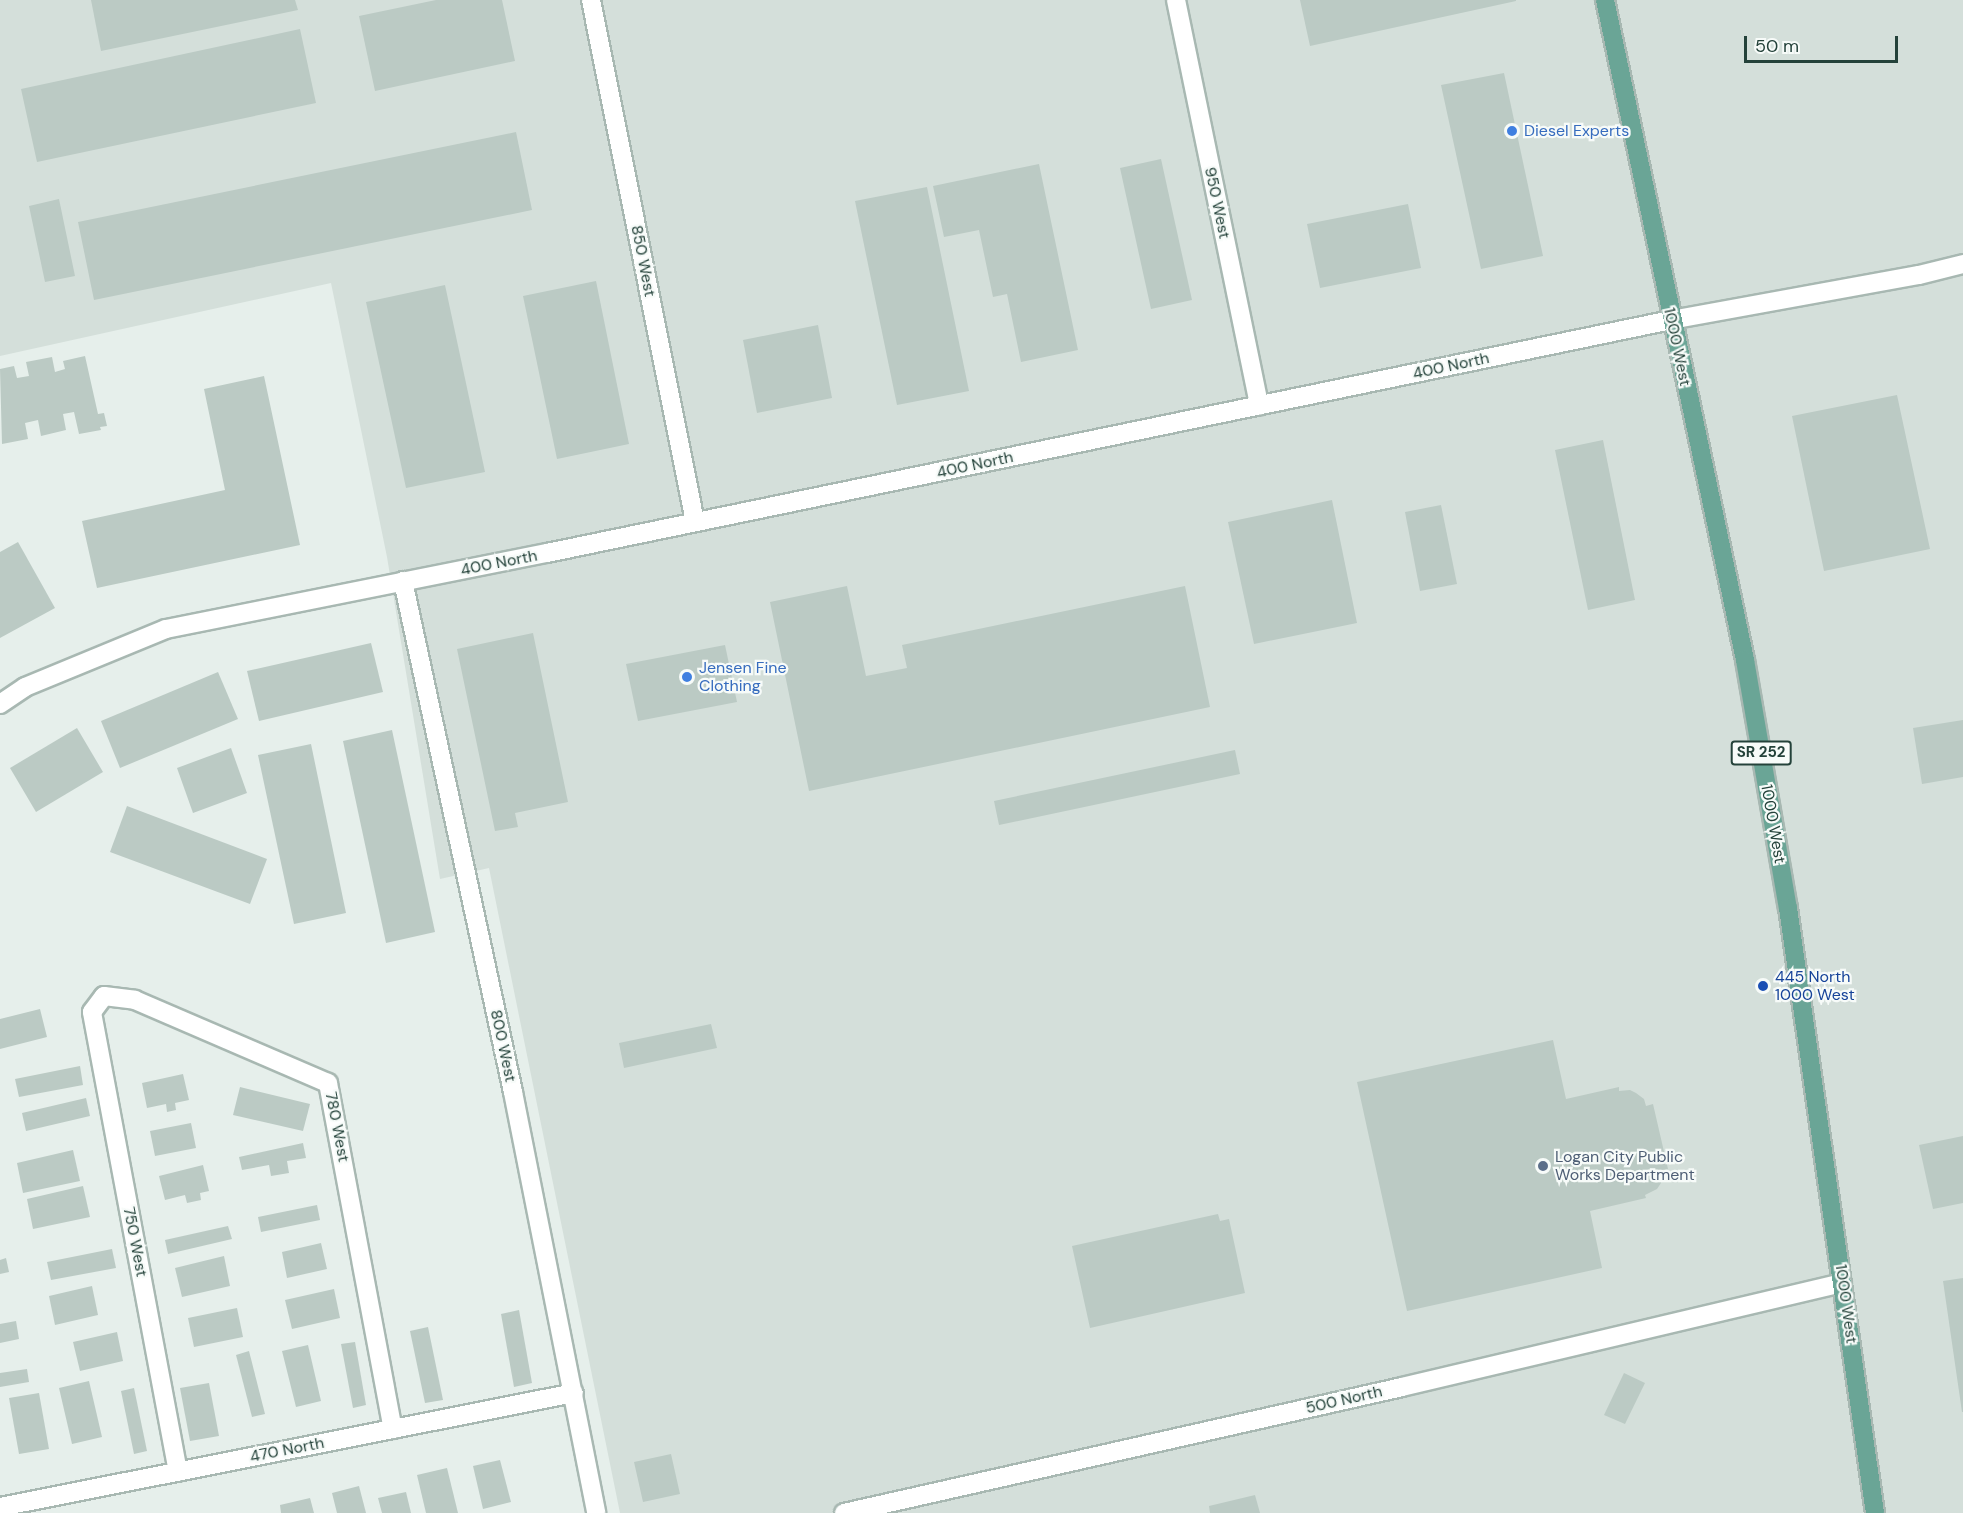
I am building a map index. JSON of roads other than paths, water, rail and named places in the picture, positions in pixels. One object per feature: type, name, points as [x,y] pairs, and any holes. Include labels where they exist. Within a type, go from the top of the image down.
[{"type":"main road","name":"1000 West","points":[[1605,0],[1747,672],[1788,908],[1875,1513]]},
{"type":"street","name":"850 West","points":[[591,0],[695,522]]},
{"type":"street","name":"950 West","points":[[1176,0],[1259,406]]},
{"type":"street","name":"400 North","points":[[0,704],[25,687],[166,629],[1671,320],[1963,264]]},
{"type":"street","name":"800 West","points":[[403,581],[513,1092],[596,1513]]},
{"type":"street","name":"780 West","points":[[92,1012],[104,996],[135,1000],[328,1083],[393,1429]]},
{"type":"street","name":"750 West","points":[[92,1012],[178,1472]]},
{"type":"street","name":"500 North","points":[[844,1513],[1402,1387],[1842,1283]]},
{"type":"street","name":"470 North","points":[[0,1507],[574,1393]]},
{"type":"place","name":"Diesel Experts","points":[[1512,131]]},
{"type":"place","name":"Jensen Fine Clothing","points":[[687,677]]},
{"type":"place","name":"445 North 1000 West","points":[[1763,986]]},
{"type":"place","name":"Logan City Public Works Department","points":[[1543,1166]]}]
